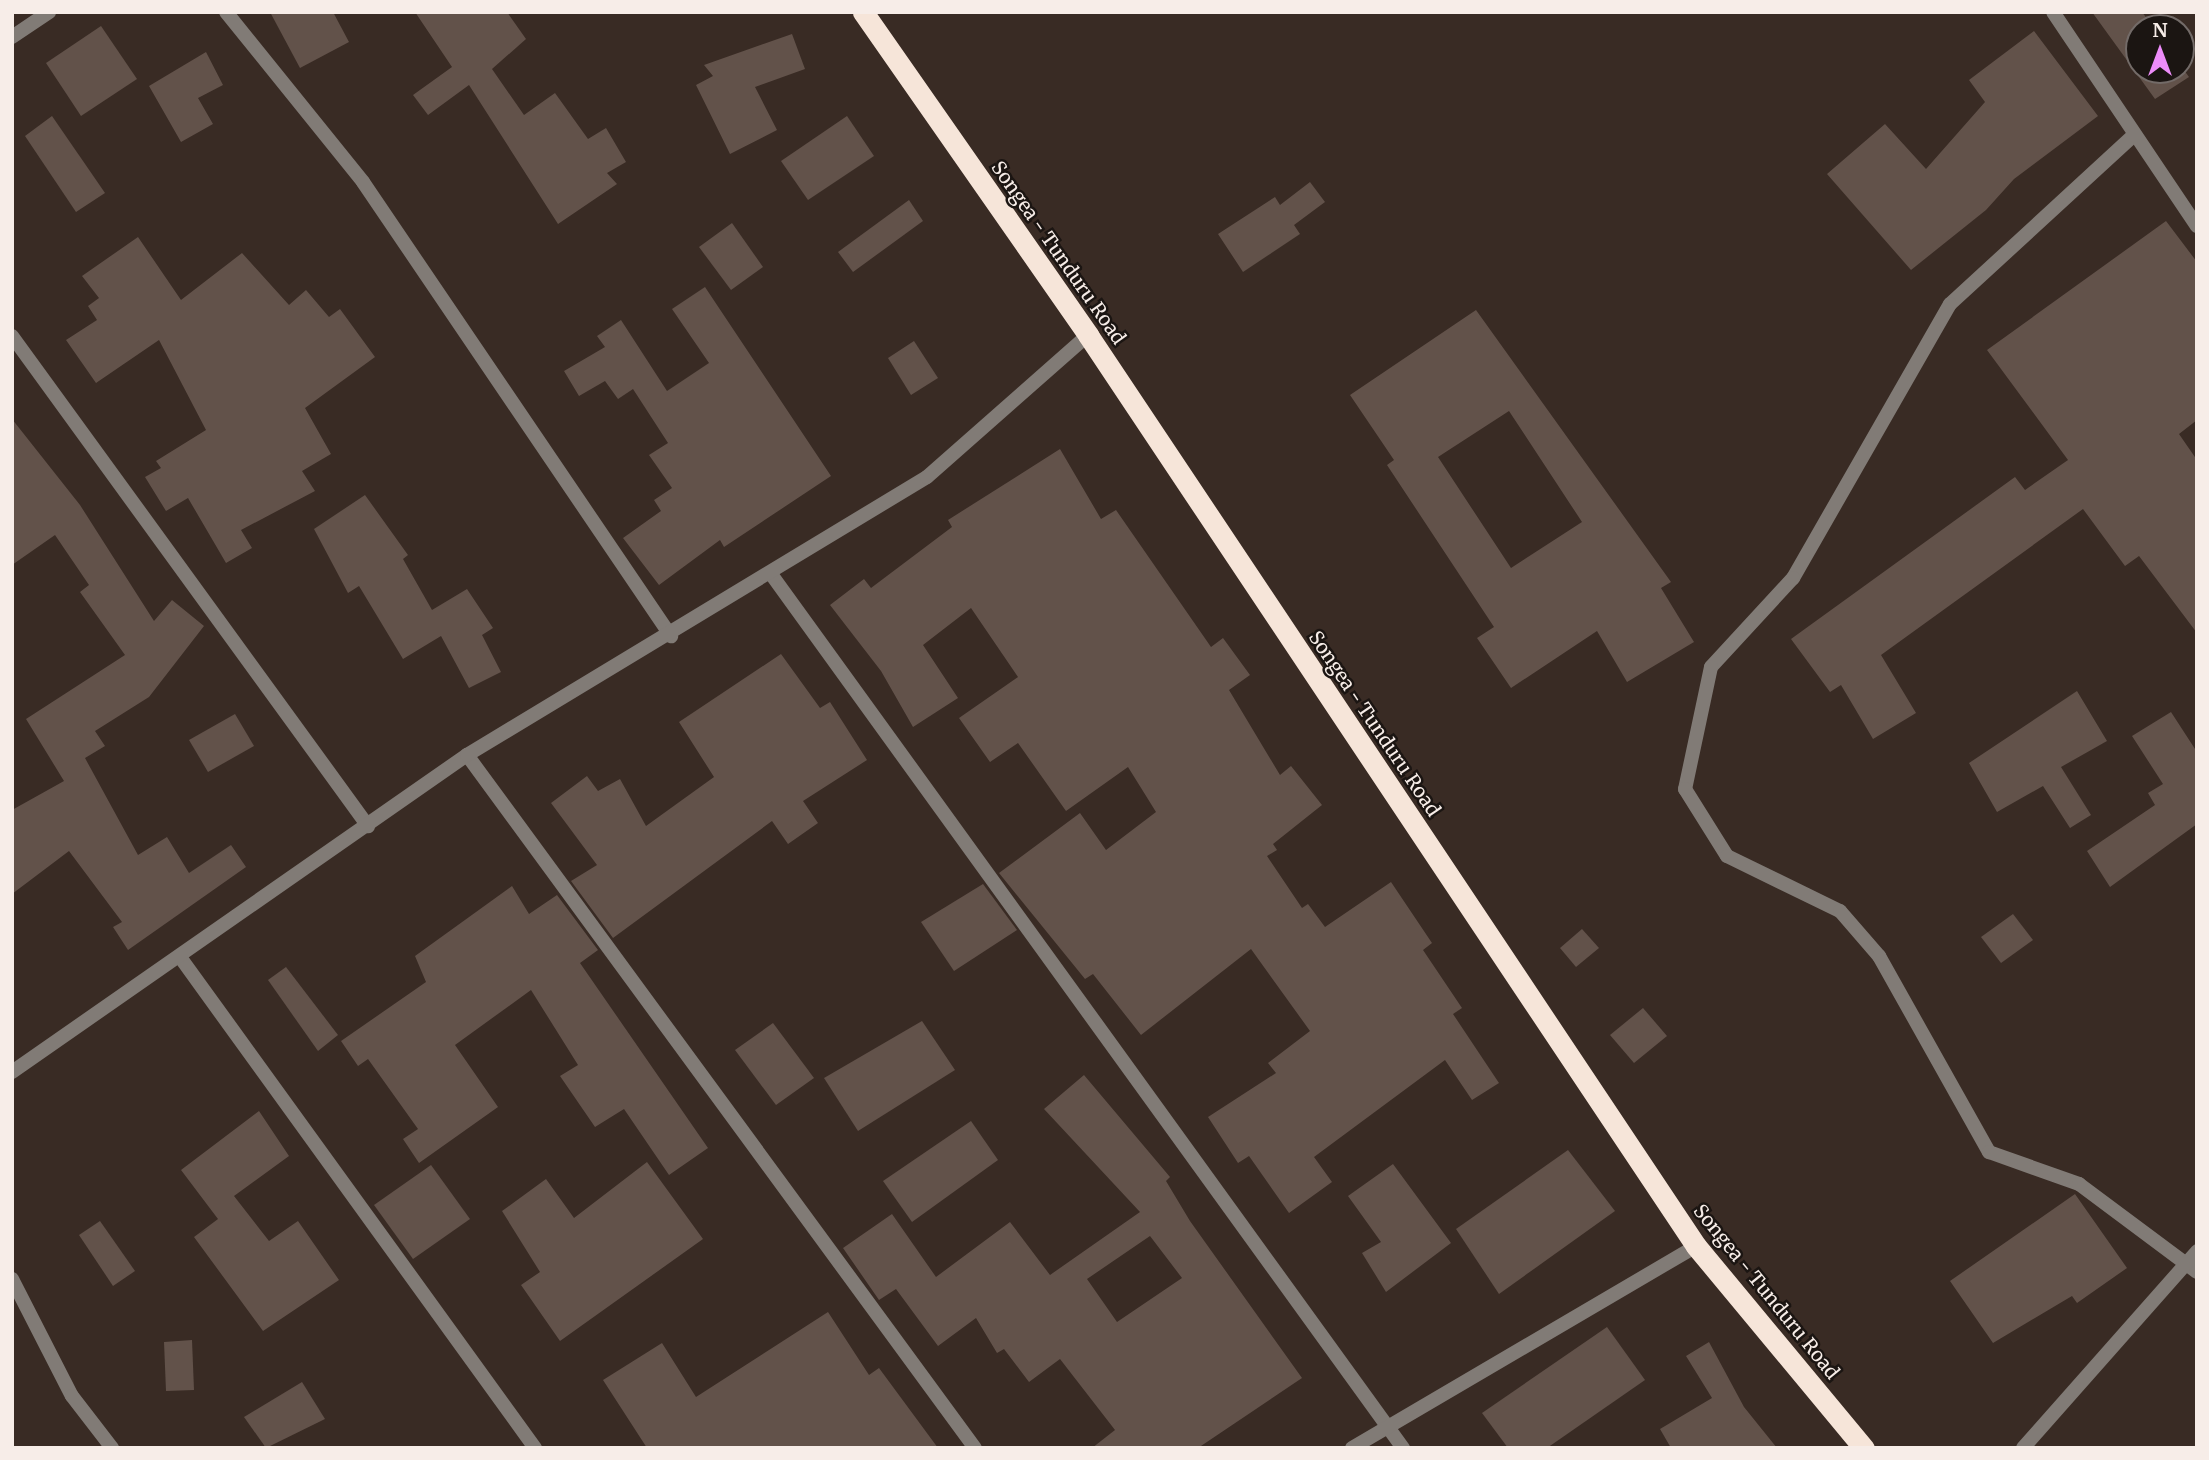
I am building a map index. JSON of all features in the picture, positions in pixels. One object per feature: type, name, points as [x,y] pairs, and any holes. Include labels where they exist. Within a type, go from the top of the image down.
[{"type":"highway","name":"Songea - Tunduru Road","points":[[863,12],[1088,335],[1696,1246],[1864,1448]]},
{"type":"street","points":[[12,37],[49,12]]},
{"type":"street","points":[[226,12],[363,182],[671,636]]},
{"type":"street","points":[[2053,12],[2197,226]]},
{"type":"street","points":[[2023,1448],[2194,1261],[2080,1184],[1989,1152],[1879,956],[1840,911],[1727,856],[1685,789],[1711,667],[1793,578],[1950,304],[2134,135]]},
{"type":"street","points":[[12,335],[368,826]]},
{"type":"street","points":[[12,1072],[467,755],[671,636],[927,477],[1088,335]]},
{"type":"street","points":[[771,574],[1403,1448]]},
{"type":"street","points":[[467,755],[975,1448]]},
{"type":"street","points":[[180,957],[535,1448]]},
{"type":"street","points":[[1352,1448],[1387,1424],[1696,1246]]},
{"type":"street","points":[[12,1279],[72,1396],[112,1448]]},
{"type":"building","points":[[270,12],[333,12],[349,42],[300,68]]},
{"type":"building","points":[[415,12],[507,12],[526,39],[492,69],[524,115],[555,93],[588,139],[606,128],[626,162],[607,173],[617,184],[558,224],[469,85],[428,115],[413,95],[452,67]]},
{"type":"building","points":[[2092,12],[2144,14],[2125,14],[2125,58]]},
{"type":"building","points":[[101,26],[137,79],[81,116],[46,63]]},
{"type":"building","points":[[2034,31],[2098,116],[2014,179],[1986,210],[1911,270],[1827,174],[1885,124],[1926,169],[1985,102],[1969,80]]},
{"type":"building","points":[[792,34],[805,69],[755,87],[777,130],[730,154],[696,85],[713,76],[704,65]]},
{"type":"building","points":[[206,52],[223,85],[198,98],[213,124],[181,142],[149,86]]},
{"type":"building","points":[[2144,84],[2178,84],[2155,99]]},
{"type":"building","points":[[52,116],[105,193],[76,212],[25,136]]},
{"type":"building","points":[[847,116],[874,156],[808,200],[781,161]]},
{"type":"building","points":[[1310,182],[1325,202],[1294,225],[1300,234],[1243,272],[1218,234],[1275,197],[1280,205]]},
{"type":"building","points":[[909,200],[923,221],[853,272],[838,252]]},
{"type":"building","points":[[2166,221],[2197,262],[2197,420],[2179,434],[2197,460],[2197,633],[2139,556],[2125,566],[2083,509],[1881,655],[1916,713],[1873,739],[1841,685],[1830,692],[1791,639],[2015,477],[2025,490],[2068,460],[1987,350]]},
{"type":"building","points":[[732,223],[763,267],[731,290],[699,247]]},
{"type":"building","points":[[138,237],[181,300],[242,253],[289,305],[306,290],[329,317],[340,309],[375,357],[305,408],[331,454],[302,471],[315,491],[241,530],[252,548],[226,563],[188,498],[166,511],[145,477],[161,468],[156,461],[206,430],[159,340],[96,383],[66,340],[97,320],[88,306],[99,298],[82,276]]},
{"type":"building","points":[[705,287],[831,476],[724,547],[720,540],[659,585],[623,538],[661,511],[654,500],[672,488],[649,455],[668,443],[633,389],[618,399],[605,381],[579,396],[564,371],[605,347],[597,336],[621,320],[667,391],[709,363],[672,309]]},
{"type":"building","points":[[1476,310],[1671,582],[1661,588],[1694,642],[1627,682],[1597,631],[1511,688],[1477,638],[1494,627],[1387,465],[1394,460],[1350,395]],"holes":[[[1509,411],[1582,522],[1511,568],[1438,457]]]},
{"type":"building","points":[[914,341],[938,378],[911,395],[888,358]]},
{"type":"building","points":[[12,419],[80,505],[154,621],[172,600],[204,626],[149,697],[95,731],[105,746],[85,758],[138,855],[167,837],[189,873],[231,845],[246,867],[128,950],[113,927],[122,922],[69,851],[12,894],[12,810],[64,781],[26,719],[125,655],[80,592],[89,585],[55,535],[12,565]]},
{"type":"building","points":[[1060,449],[1101,519],[1116,510],[1211,647],[1223,638],[1250,675],[1229,690],[1280,775],[1291,766],[1322,805],[1273,844],[1277,850],[1267,856],[1302,908],[1308,904],[1325,927],[1391,882],[1432,943],[1423,950],[1462,1008],[1453,1014],[1499,1083],[1472,1100],[1445,1060],[1314,1157],[1332,1182],[1289,1213],[1249,1156],[1238,1163],[1208,1117],[1276,1073],[1268,1063],[1310,1031],[1251,949],[1141,1035],[1093,974],[1085,979],[999,873],[1080,813],[1106,850],[1156,812],[1128,767],[1066,811],[1018,743],[990,762],[959,718],[1018,677],[971,608],[923,645],[958,698],[913,727],[881,671],[830,605],[864,579],[871,588],[952,527],[948,520]]},
{"type":"building","points":[[365,495],[408,555],[403,559],[432,610],[467,589],[493,628],[482,635],[501,672],[469,688],[441,636],[403,659],[359,586],[348,593],[314,529]]},
{"type":"building","points":[[781,654],[820,708],[830,702],[867,760],[803,801],[818,823],[788,844],[772,821],[613,938],[571,881],[597,865],[551,803],[587,776],[598,791],[620,779],[646,826],[714,777],[679,722]]},
{"type":"building","points":[[2077,691],[2107,741],[2061,767],[2091,815],[2070,828],[2043,786],[1997,812],[1969,763]]},
{"type":"building","points":[[2171,712],[2197,752],[2197,824],[2110,887],[2087,851],[2155,805],[2148,793],[2163,784],[2132,736]]},
{"type":"building","points":[[235,714],[254,746],[208,772],[189,740]]},
{"type":"building","points":[[983,884],[1017,930],[954,971],[921,922]]},
{"type":"building","points":[[512,886],[529,914],[557,895],[598,950],[580,963],[708,1148],[669,1175],[624,1109],[595,1127],[560,1076],[578,1065],[531,990],[455,1045],[498,1107],[419,1163],[403,1139],[418,1129],[368,1059],[358,1066],[341,1041],[426,982],[415,956]]},
{"type":"building","points":[[2013,914],[2033,940],[2001,963],[1981,937]]},
{"type":"building","points":[[1582,929],[1599,948],[1576,967],[1560,948]]},
{"type":"building","points":[[286,967],[338,1035],[318,1051],[268,980]]},
{"type":"building","points":[[1643,1008],[1667,1036],[1634,1063],[1610,1035]]},
{"type":"building","points":[[922,1021],[955,1070],[858,1131],[824,1078]]},
{"type":"building","points":[[773,1023],[814,1078],[776,1105],[735,1050]]},
{"type":"building","points":[[1084,1075],[1170,1177],[1166,1181],[1190,1221],[1302,1378],[1198,1448],[1092,1448],[1115,1430],[1060,1359],[1029,1382],[1004,1349],[997,1353],[976,1318],[938,1346],[896,1289],[879,1300],[843,1248],[892,1214],[936,1277],[1010,1222],[1050,1275],[1140,1212],[1044,1109]],"holes":[[[1150,1236],[1182,1278],[1117,1322],[1087,1279]]]},
{"type":"building","points":[[259,1111],[289,1156],[234,1196],[269,1241],[298,1221],[339,1280],[263,1331],[194,1237],[218,1219],[181,1170]]},
{"type":"building","points":[[971,1121],[998,1160],[912,1222],[883,1181]]},
{"type":"building","points":[[1568,1150],[1615,1211],[1499,1294],[1456,1229]]},
{"type":"building","points":[[647,1162],[703,1239],[560,1341],[521,1285],[540,1272],[502,1211],[546,1179],[574,1218]]},
{"type":"building","points":[[1393,1164],[1451,1243],[1386,1292],[1362,1253],[1381,1242],[1348,1196]]},
{"type":"building","points":[[431,1165],[470,1219],[413,1259],[374,1205]]},
{"type":"building","points":[[2075,1194],[2127,1268],[2077,1303],[2072,1296],[1993,1343],[1950,1281]]},
{"type":"building","points":[[100,1221],[135,1271],[113,1286],[79,1235]]},
{"type":"building","points":[[828,1312],[869,1375],[879,1368],[938,1448],[647,1448],[603,1380],[662,1343],[696,1397]]},
{"type":"building","points":[[1607,1327],[1645,1380],[1547,1448],[1508,1448],[1482,1413]]},
{"type":"building","points":[[192,1340],[194,1390],[166,1391],[164,1342]]},
{"type":"building","points":[[1709,1342],[1744,1407],[1777,1448],[1671,1448],[1660,1429],[1712,1398],[1686,1356]]},
{"type":"building","points":[[302,1382],[325,1419],[266,1448],[244,1417]]}]
